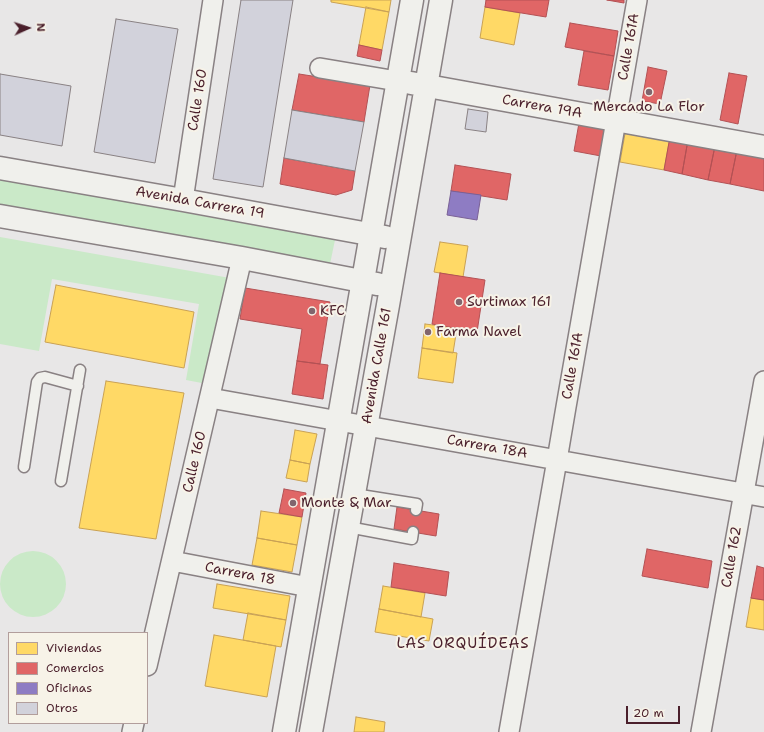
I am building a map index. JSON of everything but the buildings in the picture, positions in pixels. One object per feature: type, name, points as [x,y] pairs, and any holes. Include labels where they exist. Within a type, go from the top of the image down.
[{"type":"main road","name":"Avenida Calle 161","points":[[284,732],[412,0]]},
{"type":"main road","name":"Avenida Calle 161","points":[[311,732],[441,0]]},
{"type":"main road","name":"Carrera 19A","points":[[397,81],[764,147]]},
{"type":"main road","name":"Avenida Carrera 19","points":[[0,168],[399,240]]},
{"type":"main road","points":[[0,216],[242,258],[391,286]]},
{"type":"street","name":"Calle 160","points":[[183,200],[213,0]]},
{"type":"street","name":"Calle 161A","points":[[509,732],[637,0]]},
{"type":"street","name":"Carrera 19A","points":[[320,68],[397,81]]},
{"type":"street","name":"Calle 160","points":[[148,662],[242,258]]},
{"type":"street","name":"Calle 162","points":[[701,732],[764,381]]},
{"type":"street","name":"Carrera 18A","points":[[210,398],[764,497]]},
{"type":"street","name":"Carrera 18","points":[[172,561],[309,587]]},
{"type":"lane","points":[[61,481],[80,370]]},
{"type":"lane","points":[[24,467],[37,382],[40,378],[45,377],[78,386]]},
{"type":"lane","points":[[354,494],[417,504],[416,510]]},
{"type":"lane","points":[[348,527],[412,539],[413,532]]},
{"type":"green space","points":[[0,179],[335,240],[330,264],[198,239],[0,205]]},
{"type":"green space","points":[[0,237],[230,278],[207,384],[186,380],[199,304],[52,279],[39,351],[0,344]]},
{"type":"green space","points":[[26,551],[40,551],[52,556],[61,565],[66,577],[64,597],[57,608],[40,617],[26,617],[14,612],[5,603],[0,591],[0,577],[5,565],[14,556]]},
{"type":"place","name":"Mercado La Flor","points":[[649,92]]},
{"type":"place","name":"Surtimax 161","points":[[459,302]]},
{"type":"place","name":"KFC","points":[[312,311]]},
{"type":"place","name":"Farma Navel","points":[[428,332]]},
{"type":"place","name":"Monte & Mar","points":[[293,503]]},
{"type":"district","name":"LAS ORQUÍDEAS","points":[[463,644]]}]
